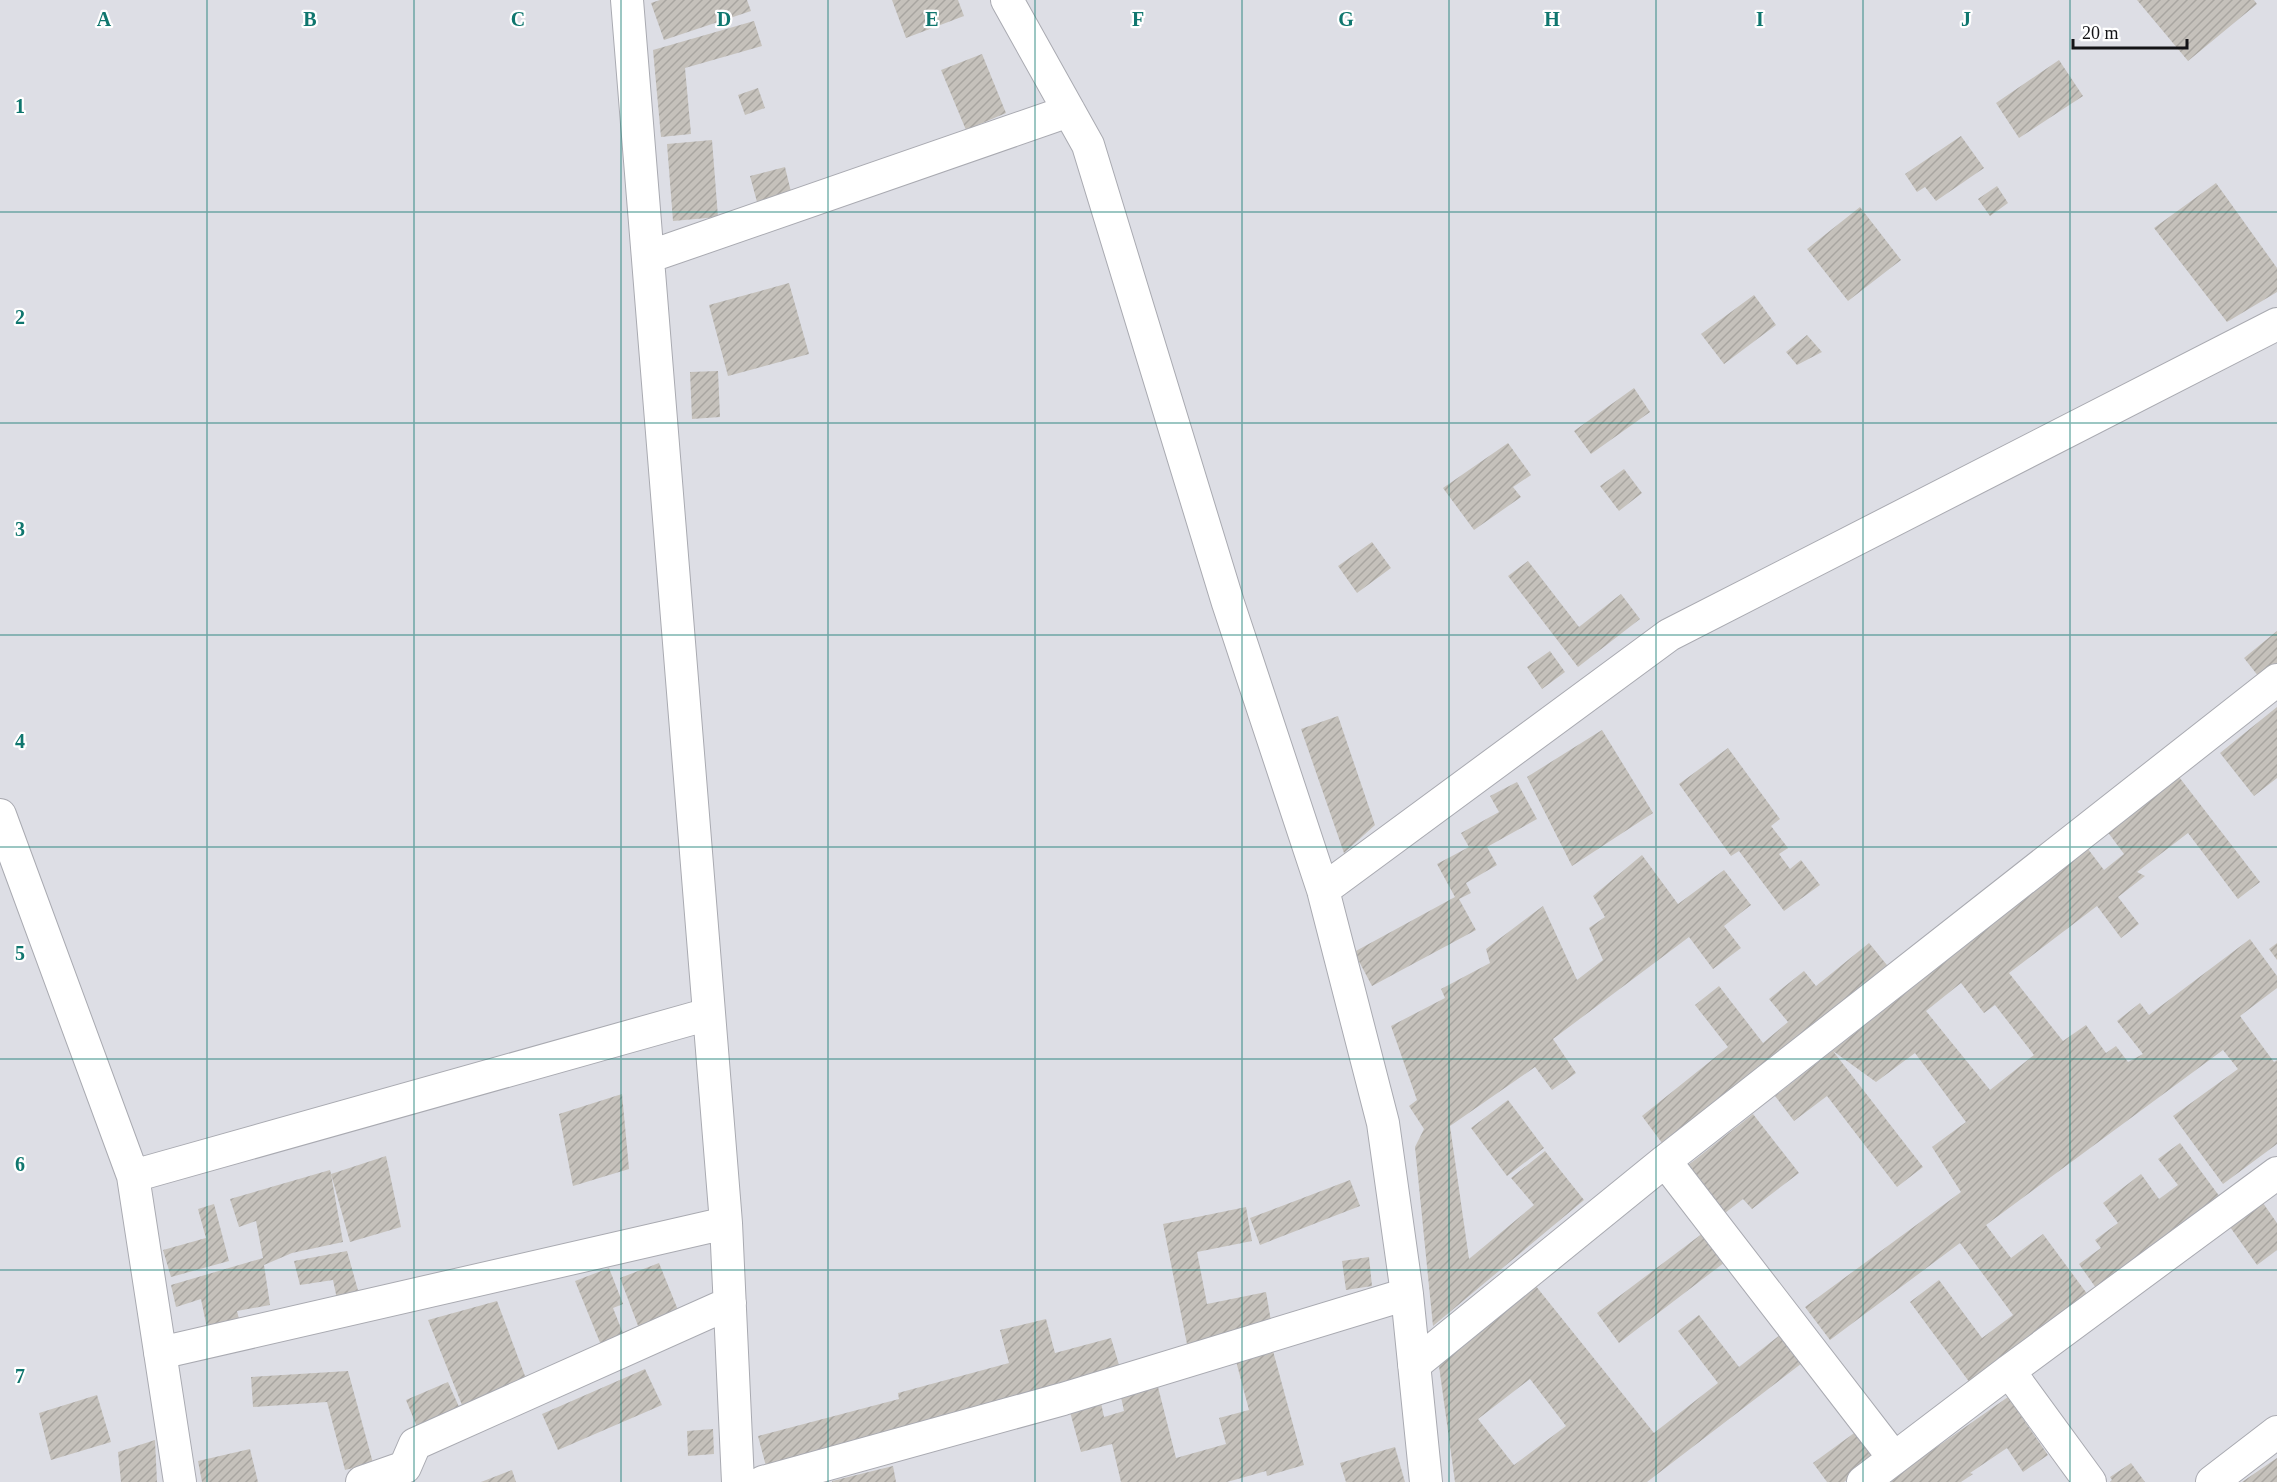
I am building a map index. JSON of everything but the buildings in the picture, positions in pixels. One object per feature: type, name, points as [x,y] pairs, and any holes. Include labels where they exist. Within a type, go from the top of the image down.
[{"type":"street","points":[[627,0],[726,1223],[738,1482]]},
{"type":"street","points":[[1007,0],[1088,145],[1228,603],[1323,890],[1383,1123],[1407,1294],[1426,1482]]},
{"type":"street","points":[[648,256],[1069,111]]},
{"type":"street","points":[[1323,890],[1669,634],[2277,324]]},
{"type":"street","points":[[1414,1365],[1665,1161],[2277,680]]},
{"type":"street","points":[[0,815],[133,1176],[180,1482]]},
{"type":"street","points":[[133,1176],[709,1014]]},
{"type":"street","points":[[1665,1161],[1894,1458]]},
{"type":"street","points":[[1863,1482],[2277,1173]]},
{"type":"street","points":[[160,1353],[726,1223]]},
{"type":"street","points":[[763,1482],[1063,1399],[1407,1294]]},
{"type":"street","points":[[362,1482],[405,1467],[415,1444],[730,1303]]},
{"type":"street","points":[[2009,1371],[2090,1482]]},
{"type":"street","points":[[2212,1482],[2277,1432]]}]
